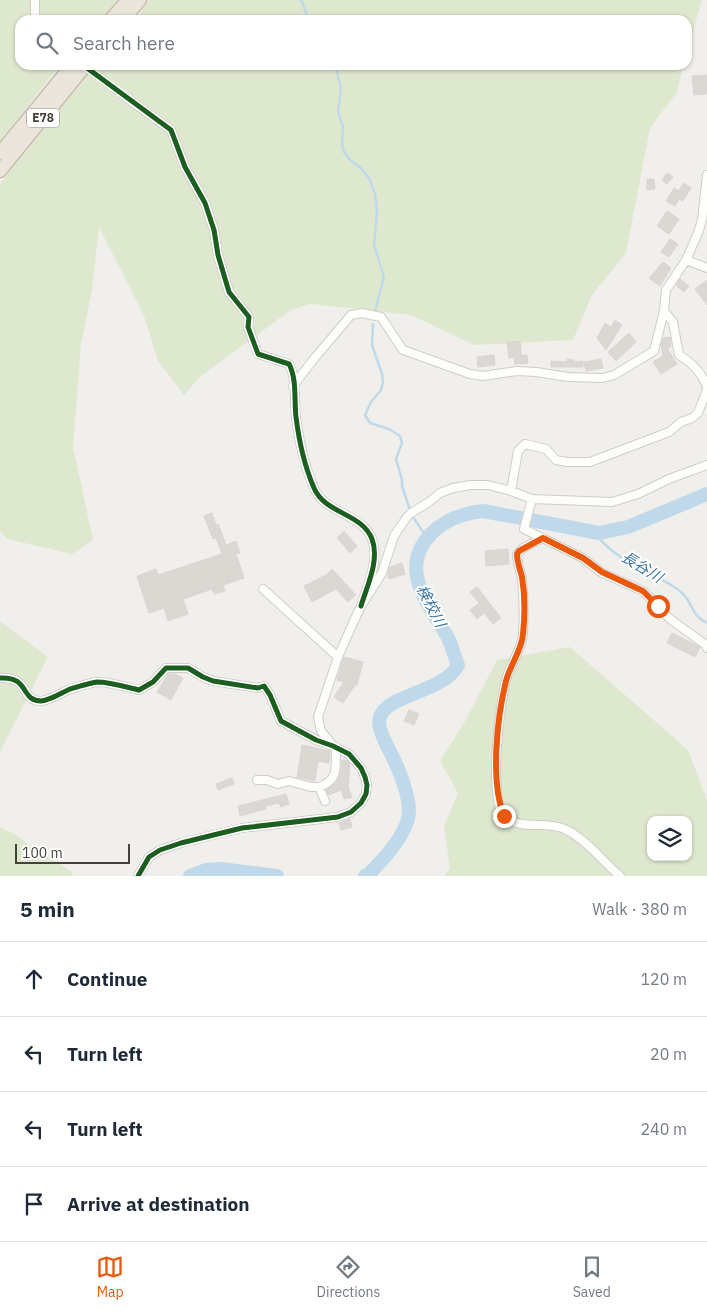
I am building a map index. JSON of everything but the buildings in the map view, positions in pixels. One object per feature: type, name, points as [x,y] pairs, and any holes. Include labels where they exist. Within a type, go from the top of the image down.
[{"type":"highway","points":[[114,15],[128,0]]},
{"type":"highway","points":[[127,15],[140,0]]},
{"type":"highway","name":"E78","points":[[0,153],[68,70]]},
{"type":"highway","name":"E78","points":[[0,170],[82,70]]},
{"type":"street","points":[[35,0],[35,15]]},
{"type":"street","points":[[124,96],[171,130],[185,167],[206,203],[224,278],[229,292],[249,317],[248,327],[258,354],[289,364],[292,371],[300,443],[314,488],[319,498],[328,506],[362,524],[372,539],[376,557],[361,606],[338,657],[318,717],[321,731],[335,746],[335,774],[332,780],[319,787],[311,788],[289,781],[278,784],[267,780],[257,780]]},
{"type":"street","points":[[293,386],[351,315],[362,313],[381,317],[403,350],[470,374],[483,376],[517,371],[568,377],[603,378],[614,375],[654,350],[664,311],[666,290],[686,260],[702,220],[707,175]]},
{"type":"street","points":[[686,260],[707,268]]},
{"type":"street","points":[[511,491],[518,451],[525,444],[546,449],[556,460],[590,462],[669,432],[681,422],[692,418],[698,413],[707,388],[704,378],[688,360],[679,355],[673,322],[664,311]]},
{"type":"street","points":[[361,606],[382,573],[394,536],[407,517],[440,493],[453,488],[480,485],[511,491],[532,498],[612,502],[638,494],[669,479],[707,465]]},
{"type":"street","points":[[532,498],[524,529],[583,558],[602,572],[643,591],[670,619],[706,645],[707,648]]},
{"type":"street","points":[[543,538],[523,548],[517,554],[522,578],[524,604],[523,637],[506,680],[497,734],[499,803],[504,816],[513,822],[526,825],[560,827],[573,834],[620,876]]},
{"type":"street","points":[[263,589],[338,657]]},
{"type":"street","points":[[0,678],[14,678],[30,697],[40,701],[96,682],[139,690],[153,682],[166,668],[188,668],[214,681],[258,688],[264,686],[281,721],[316,740],[335,746],[349,754],[361,768],[367,785],[366,794],[361,803],[351,812],[338,817],[242,828],[181,843],[160,850],[149,857],[138,876]]},
{"type":"street","points":[[319,787],[325,801]]},
{"type":"green space","points":[[0,0],[117,0],[105,15],[15,15],[15,70],[56,70],[0,141]]},
{"type":"green space","points":[[150,0],[702,0],[692,34],[692,15],[140,15]]},
{"type":"green space","points":[[92,70],[682,70],[677,92],[650,128],[626,253],[592,295],[573,340],[474,345],[411,315],[310,304],[291,310],[201,376],[184,395],[158,361],[144,316],[99,227],[92,290],[81,345],[73,447],[93,540],[72,554],[7,539],[0,531],[0,184]]},
{"type":"green space","points":[[0,621],[48,657],[0,752]]},
{"type":"green space","points":[[570,647],[688,750],[707,800],[707,876],[444,876],[450,869],[444,826],[458,793],[440,761],[464,723],[497,660]]},
{"type":"green space","points":[[0,827],[72,872],[73,876],[0,876]]},
{"type":"waterway","points":[[301,0],[307,15]]},
{"type":"waterway","points":[[336,70],[341,88],[338,112],[343,127],[342,144],[344,152],[369,178],[375,194],[377,211],[374,245],[384,277],[375,311]]},
{"type":"waterway","points":[[373,324],[372,345],[383,382],[381,390],[371,402],[365,415],[370,423],[389,429],[400,436],[402,443],[396,459],[410,510]]},
{"type":"waterway","name":"検校川","points":[[365,876],[375,868],[394,845],[405,828],[409,811],[407,795],[401,777],[381,732],[380,717],[385,709],[393,703],[441,681],[451,674],[458,665],[449,639],[419,585],[416,572],[417,559],[422,546],[432,533],[443,524],[456,518],[469,513],[483,511],[599,533],[628,527],[707,494]]},
{"type":"waterway","points":[[413,517],[427,538]]},
{"type":"waterway","name":"長谷川","points":[[595,533],[607,547],[622,558],[680,591],[687,598],[697,616],[707,623]]},
{"type":"waterway","name":"検校川","points":[[190,876],[206,870],[221,869],[277,876]]},
{"type":"tunnel","points":[[90,70],[124,96]]},
{"type":"cycle path","points":[[90,70],[171,130],[185,167],[205,203],[214,230],[218,255],[229,292],[249,317],[248,327],[258,354],[289,364],[292,370],[300,444],[307,471],[314,488],[319,497],[360,524],[367,530],[372,539],[374,564],[361,606]]},
{"type":"cycle path","points":[[0,678],[10,678],[16,681],[21,684],[30,697],[41,701],[70,689],[97,682],[139,690],[153,682],[166,668],[188,668],[213,681],[258,688],[264,686],[281,721],[316,740],[349,754],[361,768],[367,785],[366,794],[361,803],[351,812],[338,817],[242,828],[181,843],[160,850],[149,857],[138,876]]},
{"type":"route","points":[[504,816],[497,793],[497,734],[506,680],[523,637],[524,604],[522,578],[517,559],[519,551],[543,538],[583,558],[602,572],[643,591],[658,606]]}]
